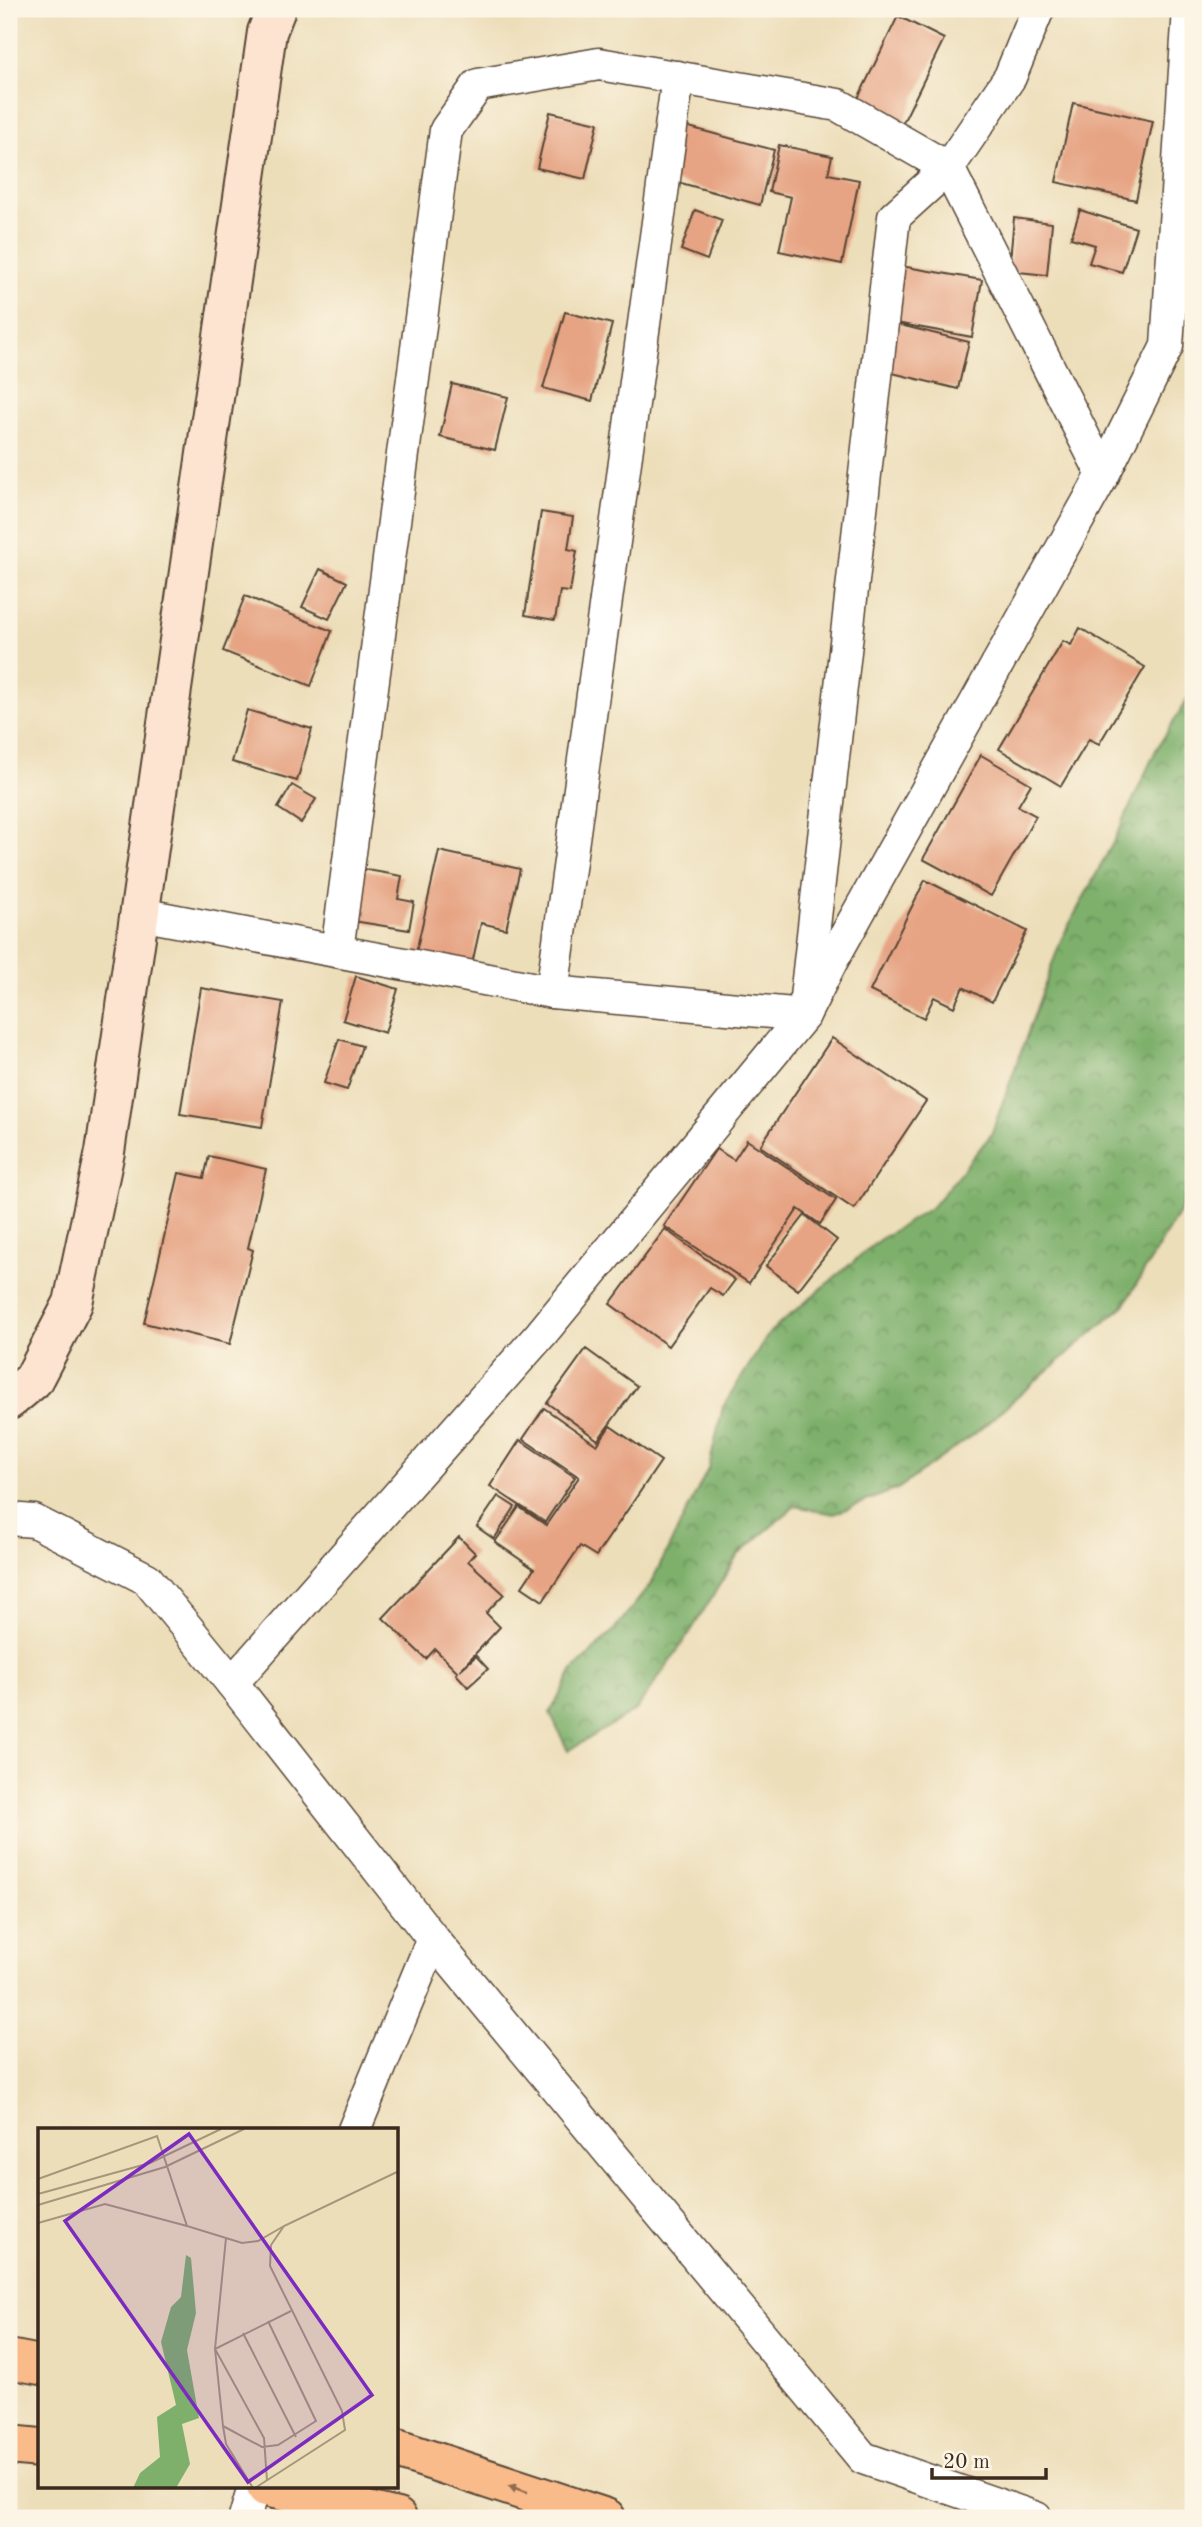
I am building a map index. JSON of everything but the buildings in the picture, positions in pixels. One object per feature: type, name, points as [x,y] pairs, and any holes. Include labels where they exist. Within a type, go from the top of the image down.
[{"type":"highway","points":[[9,2360],[38,2365]]},
{"type":"highway","points":[[9,2445],[38,2448]]},
{"type":"highway","points":[[413,2454],[606,2518]]},
{"type":"highway","points":[[270,2488],[392,2517]]},
{"type":"main road","points":[[9,1400],[33,1380],[73,1303],[105,1152],[267,32],[276,9]]},
{"type":"street","points":[[804,1015],[894,217],[948,168],[1010,77],[1038,9]]},
{"type":"street","points":[[232,1683],[541,1334],[804,1015],[1103,475],[1167,346],[1189,9]]},
{"type":"street","points":[[337,951],[446,130],[478,85],[599,64],[838,105],[948,168],[1103,475]]},
{"type":"street","points":[[552,992],[678,77]]},
{"type":"street","points":[[140,914],[552,992],[804,1015]]},
{"type":"street","points":[[9,1518],[34,1521],[147,1579],[433,1940],[863,2458],[1036,2518]]},
{"type":"street","points":[[355,2128],[433,1940]]},
{"type":"street","points":[[245,2518],[254,2488]]},
{"type":"green space","points":[[1193,690],[1193,1173],[1181,1209],[1124,1305],[977,1432],[899,1488],[834,1514],[795,1506],[738,1555],[691,1631],[636,1710],[568,1751],[550,1713],[573,1670],[614,1630],[650,1585],[709,1467],[723,1407],[770,1332],[879,1240],[932,1207],[991,1135],[1061,940],[1115,839],[1156,750]]}]
